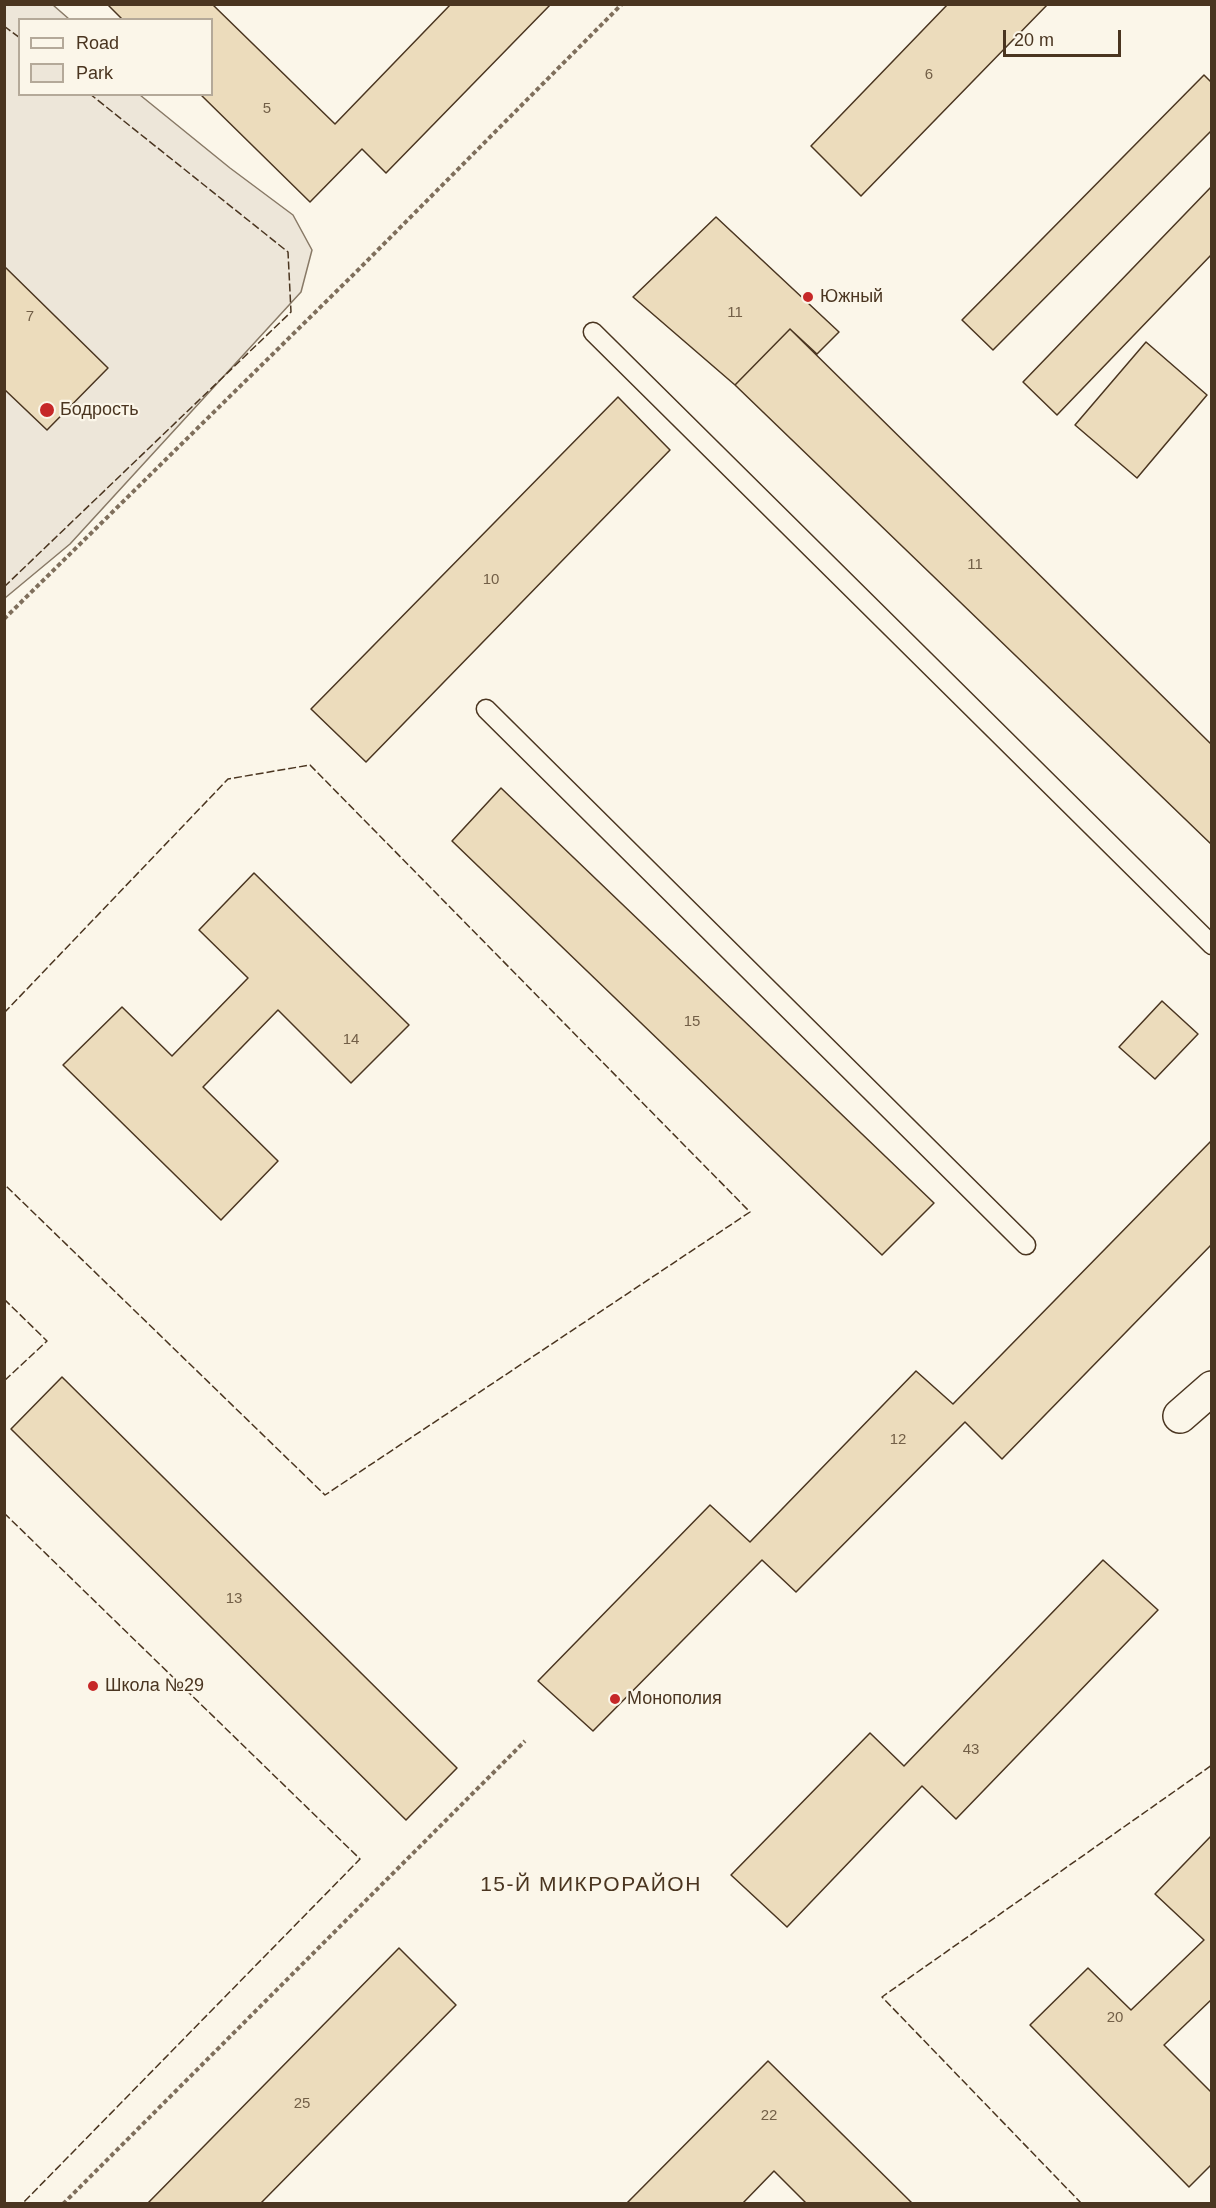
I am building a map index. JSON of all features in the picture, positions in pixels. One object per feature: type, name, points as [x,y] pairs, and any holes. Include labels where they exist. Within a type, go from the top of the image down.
[{"type":"street","points":[[1180,1416],[1212,1388]]},
{"type":"lane","points":[[593,332],[1212,945]]},
{"type":"lane","points":[[486,709],[1026,1245]]},
{"type":"path","points":[[4,620],[357,271],[622,4]]},
{"type":"path","points":[[63,2204],[525,1741]]},
{"type":"green space","points":[[5,5],[53,5],[68,18],[18,18],[18,96],[141,96],[230,168],[293,215],[312,250],[301,292],[70,544],[5,598]]},
{"type":"building","points":[[107,4],[212,4],[335,124],[451,4],[551,4],[386,173],[362,149],[310,202],[202,96],[213,96],[213,18],[121,18]]},
{"type":"building","points":[[948,4],[1048,4],[861,196],[811,146]]},
{"type":"building","points":[[1204,75],[1212,83],[1212,130],[993,350],[962,320]]},
{"type":"building","points":[[1212,186],[1212,254],[1057,415],[1023,382]]},
{"type":"building","points":[[716,217],[839,332],[817,354],[790,329],[735,385],[633,297]]},
{"type":"building","points":[[4,266],[108,368],[47,430],[4,389]]},
{"type":"building","points":[[790,329],[1212,745],[1212,845],[735,385]]},
{"type":"building","points":[[1146,342],[1207,395],[1137,478],[1075,425]]},
{"type":"building","points":[[618,397],[670,450],[366,762],[311,709]]},
{"type":"building","points":[[501,788],[934,1203],[882,1255],[452,841]]},
{"type":"building","points":[[254,873],[409,1025],[351,1083],[278,1010],[203,1087],[278,1161],[221,1220],[63,1065],[122,1007],[172,1056],[248,978],[199,930]]},
{"type":"building","points":[[1162,1001],[1198,1034],[1155,1079],[1119,1047]]},
{"type":"building","points":[[1212,1140],[1212,1244],[1002,1459],[965,1422],[796,1592],[762,1560],[593,1731],[538,1681],[710,1505],[750,1542],[916,1371],[953,1404]]},
{"type":"building","points":[[62,1377],[457,1768],[406,1820],[11,1429]]},
{"type":"building","points":[[1103,1560],[1158,1610],[956,1819],[922,1786],[787,1927],[731,1875],[870,1733],[904,1766]]},
{"type":"building","points":[[1212,1835],[1212,1999],[1164,2045],[1212,2093],[1212,2164],[1189,2187],[1030,2025],[1088,1968],[1131,2010],[1204,1940],[1155,1894]]},
{"type":"building","points":[[399,1948],[456,2005],[260,2204],[147,2204]]},
{"type":"building","points":[[768,2061],[913,2204],[807,2204],[774,2171],[742,2204],[626,2204]]},
{"type":"fence","points":[[4,26],[18,36]]},
{"type":"fence","points":[[4,587],[291,312],[288,252],[93,96]]},
{"type":"fence","points":[[4,1013],[228,779],[310,765],[750,1212],[325,1495],[4,1184]]},
{"type":"fence","points":[[4,1299],[47,1341],[4,1381]]},
{"type":"fence","points":[[4,1513],[360,1859],[22,2204]]},
{"type":"fence","points":[[1082,2204],[882,1997],[1212,1765]]},
{"type":"place","name":"Южный","points":[[808,297]]},
{"type":"place","name":"Бодрость","points":[[47,410]]},
{"type":"place","name":"Школа №29","points":[[93,1686]]},
{"type":"place","name":"Монополия","points":[[615,1699]]},
{"type":"district","name":"15-Й МИКРОРАЙОН","points":[[591,1885]]}]
